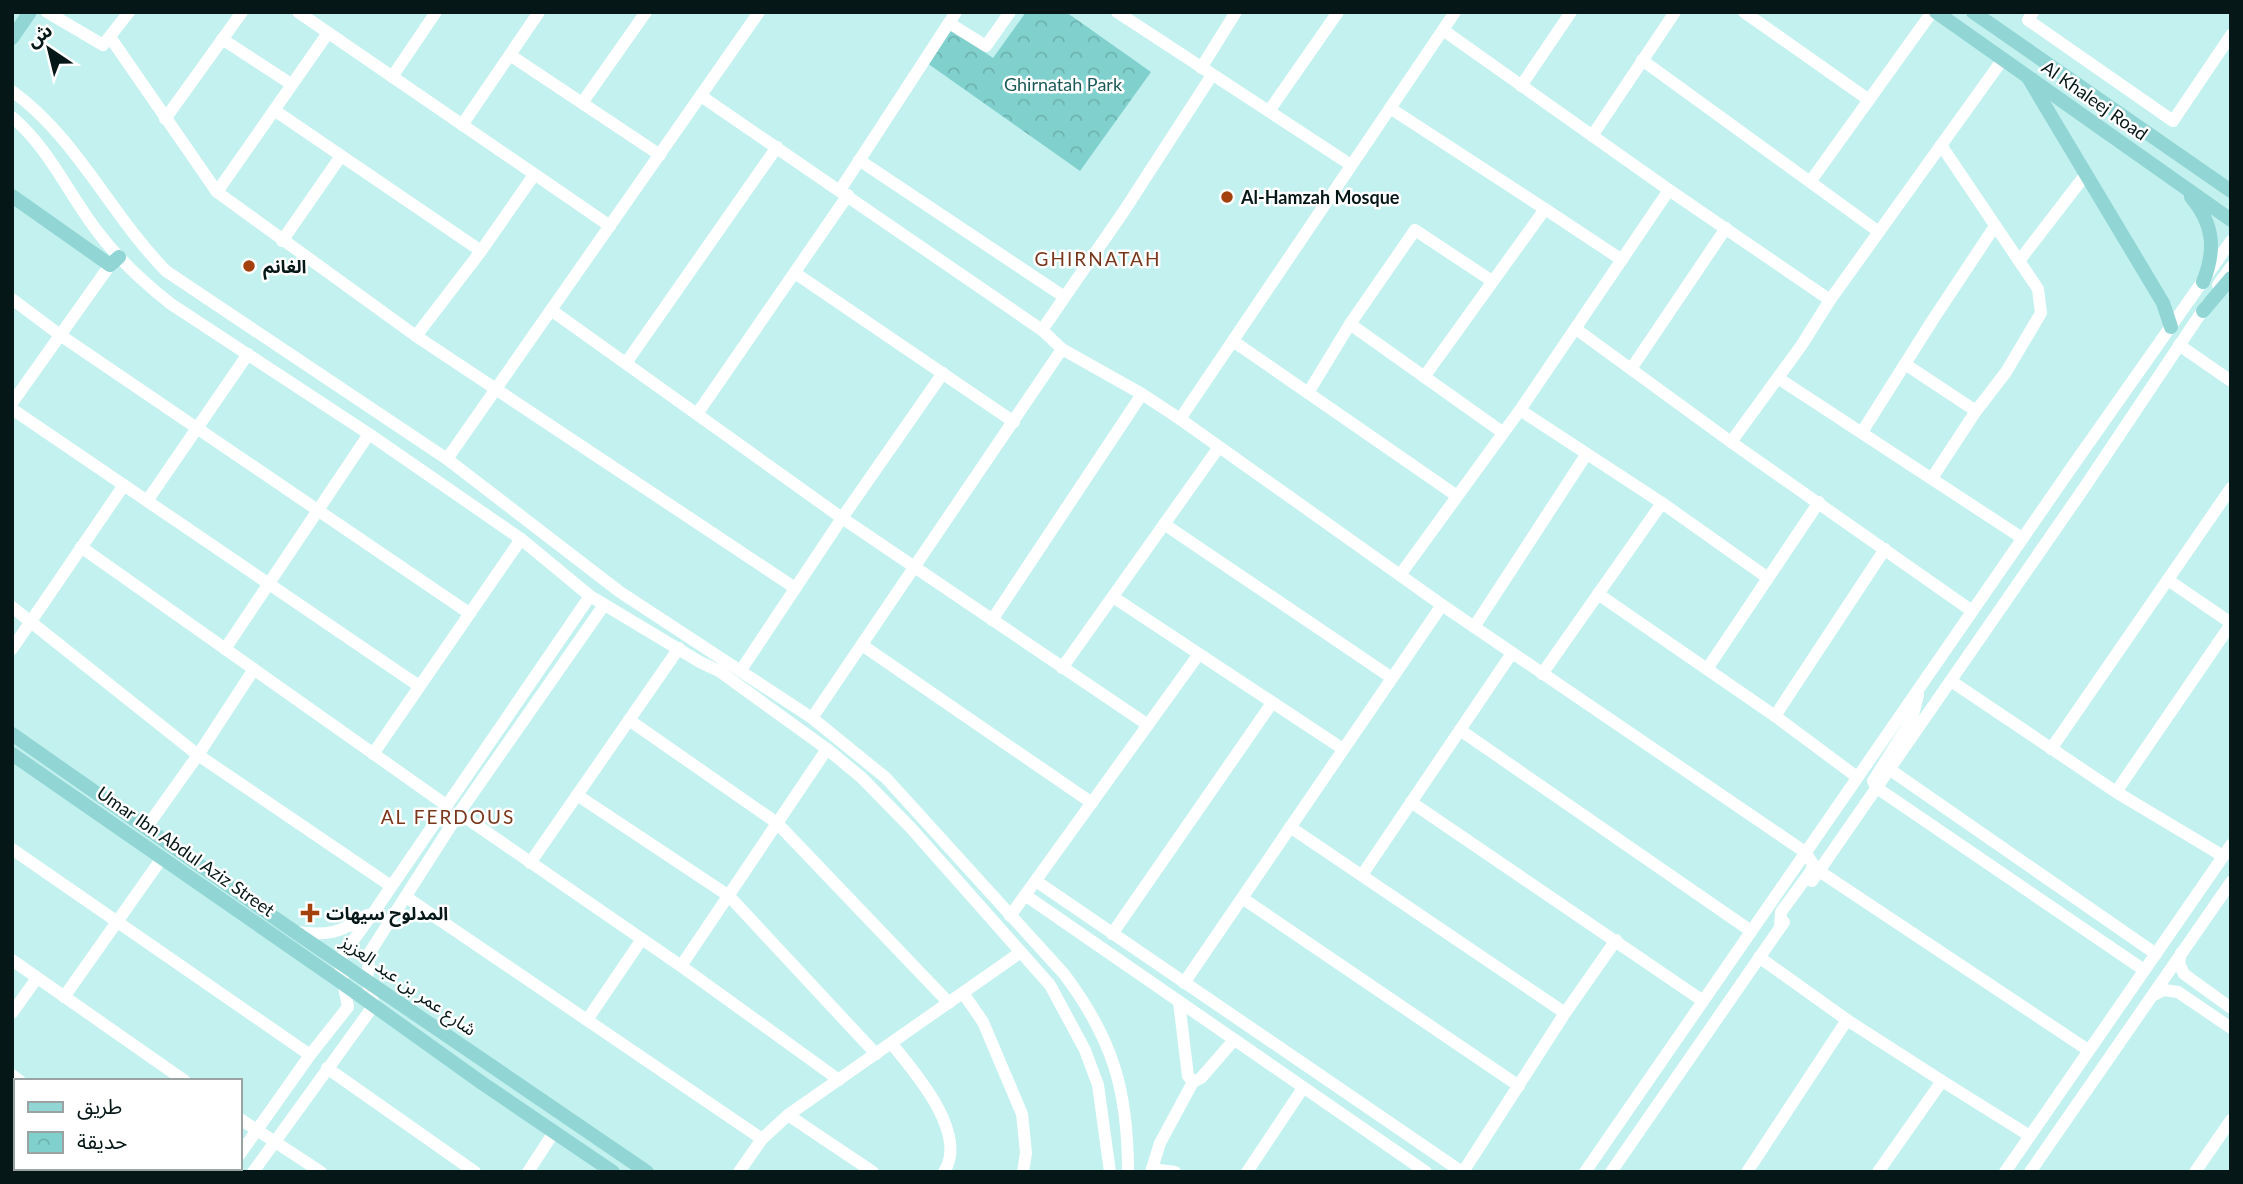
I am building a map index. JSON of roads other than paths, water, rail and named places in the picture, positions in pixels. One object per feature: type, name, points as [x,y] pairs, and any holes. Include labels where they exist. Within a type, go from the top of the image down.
[{"type":"main road","points":[[12,38],[30,12]]},
{"type":"main road","name":"Al Khaleej Road","points":[[1934,12],[2231,220]]},
{"type":"main road","name":"Al Khaleej Road","points":[[1973,12],[2231,191]]},
{"type":"main road","points":[[2026,75],[2163,303],[2171,327]]},
{"type":"main road","points":[[2215,180],[2231,184]]},
{"type":"main road","points":[[2179,183],[2199,206],[2210,231],[2212,256],[2203,282]]},
{"type":"main road","points":[[12,196],[114,261]]},
{"type":"main road","points":[[2203,311],[2231,278]]},
{"type":"main road","name":"شارع عمر بن عبد العزيز","points":[[12,734],[295,932],[647,1172]]},
{"type":"main road","name":"Umar Ibn Abdul Aziz Street","points":[[12,754],[614,1172]]},
{"type":"street","points":[[47,12],[103,45],[129,12]]},
{"type":"street","points":[[165,119],[242,12]]},
{"type":"street","points":[[298,12],[610,226]]},
{"type":"street","points":[[392,77],[436,12]]},
{"type":"street","points":[[462,125],[539,12]]},
{"type":"street","points":[[582,103],[646,12]]},
{"type":"street","points":[[447,459],[760,12]]},
{"type":"street","points":[[697,414],[795,273],[844,192],[859,160],[952,18],[986,46],[1010,12]]},
{"type":"street","points":[[1117,12],[1351,166]]},
{"type":"street","points":[[1042,330],[1124,211],[1206,71],[1236,12]]},
{"type":"street","points":[[1269,111],[1338,12]]},
{"type":"street","points":[[1180,419],[1455,12]]},
{"type":"street","points":[[1521,86],[1571,12]]},
{"type":"street","points":[[1592,136],[1675,12]]},
{"type":"street","points":[[1744,12],[1869,100]]},
{"type":"street","points":[[1810,182],[1934,12]]},
{"type":"street","points":[[2033,12],[2028,20],[2173,121],[2231,35]]},
{"type":"street","points":[[1443,30],[1830,300]]},
{"type":"street","points":[[217,192],[328,33]]},
{"type":"street","points":[[110,37],[217,192],[416,336],[795,588]]},
{"type":"street","points":[[222,39],[291,85]]},
{"type":"street","points":[[2061,73],[2075,53]]},
{"type":"street","points":[[510,55],[660,155]]},
{"type":"street","points":[[1731,442],[2003,59]]},
{"type":"street","points":[[1642,61],[1879,232]]},
{"type":"street","points":[[12,91],[58,132],[141,245],[166,271],[447,459],[602,580],[709,653],[740,670],[812,718],[887,778],[1064,974],[1083,999],[1114,1060],[1122,1090],[1128,1129],[1128,1172]]},
{"type":"street","points":[[701,96],[1042,330],[1062,349],[1142,394],[1180,419],[1441,605],[1805,852],[1813,864],[1811,871],[1781,912],[1780,927]]},
{"type":"street","points":[[1390,108],[1622,260]]},
{"type":"street","points":[[274,110],[481,251]]},
{"type":"street","points":[[12,117],[26,129],[55,167],[114,261],[171,304],[369,433],[521,539],[590,596],[719,671],[861,777],[911,828],[1050,985],[1085,1050],[1098,1085],[1110,1172]]},
{"type":"street","points":[[1931,478],[2006,372],[2041,313],[2038,289],[1941,145]]},
{"type":"street","points":[[626,363],[777,147]]},
{"type":"street","points":[[282,241],[341,156]]},
{"type":"street","points":[[859,160],[1063,296]]},
{"type":"street","points":[[2019,261],[2086,174]]},
{"type":"street","points":[[416,336],[481,251],[534,175]]},
{"type":"street","points":[[1400,575],[1520,410],[1669,190]]},
{"type":"street","points":[[1424,377],[1545,209]]},
{"type":"street","points":[[1862,432],[1996,226]]},
{"type":"street","points":[[1631,369],[1726,228]]},
{"type":"street","points":[[1308,393],[1350,324],[1415,230],[1492,281]]},
{"type":"street","points":[[1585,1172],[2022,538],[2231,242]]},
{"type":"street","points":[[12,403],[114,261]]},
{"type":"street","points":[[1611,1172],[2084,488],[2231,267]]},
{"type":"street","points":[[795,273],[1014,422]]},
{"type":"street","points":[[12,299],[60,335],[469,613]]},
{"type":"street","points":[[551,310],[842,518],[1148,725]]},
{"type":"street","points":[[1350,324],[1502,432]]},
{"type":"street","points":[[1576,329],[1731,442],[1972,611]]},
{"type":"street","points":[[1233,341],[1457,496]]},
{"type":"street","points":[[2179,345],[2231,381]]},
{"type":"street","points":[[812,718],[1062,349]]},
{"type":"street","points":[[147,501],[248,354]]},
{"type":"street","points":[[1905,364],[1976,411]]},
{"type":"street","points":[[740,670],[943,373]]},
{"type":"street","points":[[1778,379],[2022,538]]},
{"type":"street","points":[[992,620],[1142,394]]},
{"type":"street","points":[[12,409],[419,686]]},
{"type":"street","points":[[1520,410],[1662,503],[1768,578]]},
{"type":"street","points":[[225,649],[369,433]]},
{"type":"street","points":[[1062,668],[1219,447]]},
{"type":"street","points":[[1474,627],[1586,455]]},
{"type":"street","points":[[12,649],[124,485]]},
{"type":"street","points":[[2051,749],[2231,488]]},
{"type":"street","points":[[1707,669],[1819,502]]},
{"type":"street","points":[[1542,674],[1662,503]]},
{"type":"street","points":[[1164,524],[1392,678]]},
{"type":"street","points":[[373,754],[521,539]]},
{"type":"street","points":[[81,547],[446,805]]},
{"type":"street","points":[[1775,716],[1885,549]]},
{"type":"street","points":[[2116,792],[2231,624],[2168,580]]},
{"type":"street","points":[[1598,594],[1775,716],[1857,777]]},
{"type":"street","points":[[242,1151],[310,1055],[348,1007],[339,960],[590,596]]},
{"type":"street","points":[[1112,597],[1343,749]]},
{"type":"street","points":[[253,1172],[374,1005],[367,980],[370,952],[459,813],[604,605]]},
{"type":"street","points":[[1184,983],[1441,605]]},
{"type":"street","points":[[12,607],[198,755],[391,886]]},
{"type":"street","points":[[862,645],[1092,803]]},
{"type":"street","points":[[530,863],[679,648]]},
{"type":"street","points":[[1362,875],[1512,653]]},
{"type":"street","points":[[1010,916],[1199,654]]},
{"type":"street","points":[[146,828],[254,669]]},
{"type":"street","points":[[1951,681],[2116,792],[2227,850],[2005,1172]]},
{"type":"street","points":[[1921,685],[1912,719],[1872,781],[1877,788],[2144,970]]},
{"type":"street","points":[[1112,934],[1272,703]]},
{"type":"street","points":[[629,720],[777,822],[948,1003]]},
{"type":"street","points":[[1460,730],[1751,931]]},
{"type":"street","points":[[681,966],[827,749]]},
{"type":"street","points":[[1889,769],[2156,954]]},
{"type":"street","points":[[577,795],[729,896],[876,1054]]},
{"type":"street","points":[[1411,802],[1703,1001]]},
{"type":"street","points":[[459,813],[681,966],[839,1080]]},
{"type":"street","points":[[1290,827],[1564,1013]]},
{"type":"street","points":[[12,849],[310,1055]]},
{"type":"street","points":[[64,997],[162,858]]},
{"type":"street","points":[[1819,871],[2088,1051]]},
{"type":"street","points":[[1036,881],[1462,1172],[1564,1013],[1616,940]]},
{"type":"street","points":[[2050,882],[2063,915]]},
{"type":"street","points":[[2031,1172],[2231,883]]},
{"type":"street","points":[[1025,895],[1426,1172]]},
{"type":"street","points":[[406,897],[762,1139]]},
{"type":"street","points":[[1242,898],[1518,1086]]},
{"type":"street","points":[[295,932],[329,933],[348,928],[376,909]]},
{"type":"street","points":[[587,1020],[642,939]]},
{"type":"street","points":[[739,1172],[762,1139],[788,1115],[1021,953]]},
{"type":"street","points":[[2181,953],[2181,970],[2231,1008]]},
{"type":"street","points":[[1759,957],[1847,1020],[2030,1136]]},
{"type":"street","points":[[12,960],[181,1079]]},
{"type":"street","points":[[12,1013],[37,978]]},
{"type":"street","points":[[2186,997],[2183,985],[2191,982],[2197,984]]},
{"type":"street","points":[[2152,996],[2164,990],[2172,990],[2231,1028]]},
{"type":"street","points":[[962,993],[983,1022],[1022,1114],[1026,1153],[1023,1172]]},
{"type":"street","points":[[1179,1002],[1188,1076],[1193,1082]]},
{"type":"street","points":[[1747,1172],[1847,1020]]},
{"type":"street","points":[[1175,1172],[1152,1170],[1160,1143],[1193,1082],[1201,1078],[1234,1040]]},
{"type":"street","points":[[891,1043],[916,1072],[938,1107],[951,1147],[950,1163],[944,1172]]},
{"type":"street","points":[[327,1068],[475,1172]]},
{"type":"street","points":[[1878,1172],[1942,1081]]},
{"type":"street","points":[[1247,1172],[1303,1088]]},
{"type":"street","points":[[788,1115],[873,1172]]},
{"type":"street","points":[[242,1120],[276,1140],[321,1172]]},
{"type":"street","points":[[2200,1170],[2231,1120]]},
{"type":"street","points":[[528,1172],[554,1132]]},
{"type":"place","name":"Al-Hamzah Mosque","points":[[1227,197]]},
{"type":"place","name":"الغانم","points":[[249,266]]},
{"type":"place","name":"المدلوح سيهات","points":[[310,913]]},
{"type":"district","name":"GHIRNATAH","points":[[1098,258]]},
{"type":"district","name":"AL FERDOUS","points":[[448,816]]},
{"type":"park label","name":"Ghirnatah Park","points":[[1063,84]]}]
